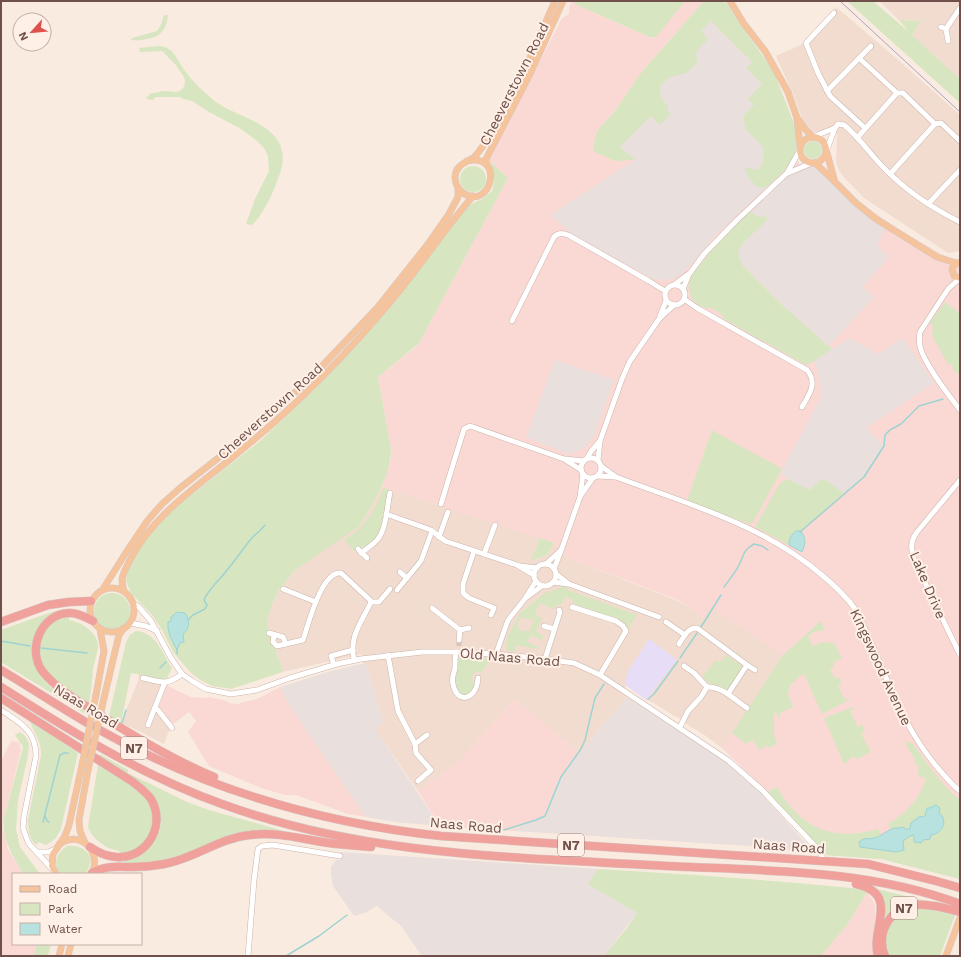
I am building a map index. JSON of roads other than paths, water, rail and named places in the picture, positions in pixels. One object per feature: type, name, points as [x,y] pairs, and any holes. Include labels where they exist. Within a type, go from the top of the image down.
[{"type":"highway","points":[[1,622],[48,605],[69,602],[91,602]]},
{"type":"highway","name":"N7","points":[[93,621],[79,614],[65,614],[52,619],[42,628],[38,638],[36,655],[43,672],[51,680],[65,692],[104,718],[158,750],[209,775],[278,804]]},
{"type":"highway","name":"Naas Road","points":[[1,670],[96,728],[168,764],[232,790],[321,816],[367,826],[434,836],[868,864],[960,888]]},
{"type":"highway","name":"Naas Road","points":[[1,687],[64,727],[159,778],[223,805],[315,832],[436,851],[687,868],[751,869],[829,875],[888,885],[933,895],[960,904]]},
{"type":"highway","name":"N7","points":[[1,698],[133,782],[150,798],[155,809],[155,830],[152,838],[145,847],[138,852],[124,857],[109,856],[87,845]]},
{"type":"highway","name":"N7","points":[[93,873],[98,869],[108,867],[166,864],[192,855],[229,839],[249,834],[282,835],[338,844],[436,851]]},
{"type":"highway","name":"N7","points":[[868,864],[890,866],[960,882]]},
{"type":"highway","name":"N7","points":[[751,869],[863,885],[876,893],[882,904],[876,943],[878,956]]},
{"type":"highway","name":"N7","points":[[885,956],[882,942],[883,932],[891,918],[902,909],[909,906],[924,904],[960,912]]},
{"type":"main road","name":"Cheeverstown Road","points":[[103,590],[140,532],[162,504],[307,382],[378,307],[428,244],[449,214],[458,197],[458,188],[455,177],[456,171],[462,163],[478,153],[489,136],[530,58],[555,1]]},
{"type":"main road","name":"Cheeverstown Road","points":[[124,591],[122,579],[126,568],[142,540],[170,507],[239,452],[310,390],[349,350],[391,301],[473,196],[485,192],[491,181],[491,175],[486,164],[486,159],[529,76],[563,1]]},
{"type":"main road","points":[[730,1],[744,24],[765,51],[788,92],[797,118],[800,148],[803,159],[813,163],[835,181],[856,204],[876,219],[937,257],[956,277],[960,278]]},
{"type":"main road","points":[[797,118],[805,129],[823,141],[827,150],[835,181]]},
{"type":"main road","points":[[800,148],[806,138],[814,136]]},
{"type":"main road","points":[[813,163],[822,160],[827,150]]},
{"type":"main road","name":"Cheeverstown Road","points":[[467,161],[477,160],[486,164]]},
{"type":"main road","points":[[458,188],[462,192],[473,196]]},
{"type":"main road","points":[[937,257],[958,262],[952,272]]},
{"type":"main road","points":[[55,873],[52,860],[56,848],[69,825],[104,651],[100,629],[93,621],[90,611],[91,602],[98,592],[116,588],[124,591],[129,596],[133,604],[134,614],[130,623],[119,635],[88,770],[79,820],[80,831],[95,857],[92,873]]},
{"type":"main road","points":[[100,629],[112,632],[123,629]]},
{"type":"main road","points":[[56,848],[63,842],[70,840],[78,840],[87,845]]},
{"type":"main road","points":[[946,956],[959,919]]},
{"type":"main road","points":[[59,956],[62,945]]},
{"type":"main road","points":[[68,956],[71,945]]},
{"type":"street","points":[[948,41],[944,28],[960,8]]},
{"type":"street","points":[[834,13],[806,43],[818,73],[830,96],[865,128]]},
{"type":"street","points":[[827,91],[871,46]]},
{"type":"street","points":[[859,58],[897,93],[903,93],[935,124]]},
{"type":"street","points":[[857,138],[897,93]]},
{"type":"street","points":[[890,174],[935,124],[941,123],[960,141]]},
{"type":"street","points":[[814,136],[834,128],[838,124],[844,125],[890,174],[908,190],[928,204],[960,222]]},
{"type":"street","points":[[827,150],[834,128]]},
{"type":"street","points":[[683,289],[690,273],[704,254],[727,229],[787,173],[800,148]]},
{"type":"street","points":[[787,173],[813,163]]},
{"type":"street","points":[[928,204],[960,170]]},
{"type":"street","points":[[512,321],[554,237],[560,233],[564,233],[575,239],[665,291]]},
{"type":"street","points":[[948,289],[952,272]]},
{"type":"street","points":[[659,319],[666,301],[664,298],[665,291],[669,286],[675,284],[690,273]]},
{"type":"street","points":[[960,278],[948,289],[920,332],[919,345],[921,352],[960,410]]},
{"type":"street","points":[[580,497],[601,470],[598,460],[600,441],[630,361],[659,319],[674,305],[680,304],[684,299],[685,296],[683,289],[675,284]]},
{"type":"street","points":[[684,299],[697,308],[764,344],[808,370],[812,376],[812,387],[802,407]]},
{"type":"street","points":[[666,301],[674,305]]},
{"type":"street","points":[[441,504],[464,429],[470,426],[564,459],[587,477],[595,477]]},
{"type":"street","points":[[524,600],[542,586],[548,586],[553,582],[562,548],[580,497],[582,472],[581,465],[600,441]]},
{"type":"street","points":[[564,459],[585,460],[593,458],[598,460]]},
{"type":"street","name":"Kingswood Avenue","points":[[601,466],[616,477],[751,529],[780,544],[799,557],[841,592],[855,609],[895,698],[914,736],[933,763],[960,791]]},
{"type":"street","name":"Kingswood Avenue","points":[[595,477],[616,477]]},
{"type":"street","name":"Lake Drive","points":[[960,480],[912,539],[912,549],[916,564],[960,655]]},
{"type":"street","points":[[367,558],[359,551],[376,542],[380,536],[390,493]]},
{"type":"street","points":[[439,537],[448,512]]},
{"type":"street","points":[[386,514],[423,527],[439,537],[474,551],[517,565],[537,568]]},
{"type":"street","points":[[484,554],[495,524]]},
{"type":"street","points":[[397,590],[421,561],[432,532]]},
{"type":"street","points":[[534,575],[537,568],[542,564],[546,564],[562,548]]},
{"type":"street","points":[[474,551],[463,584],[463,593],[469,598],[494,608],[492,615]]},
{"type":"street","points":[[546,564],[569,584]]},
{"type":"street","points":[[517,565],[534,575],[536,581],[542,586]]},
{"type":"street","points":[[286,644],[283,637],[272,634],[274,645],[276,646],[286,644],[302,640],[316,602],[324,586],[332,575],[339,572],[343,574],[371,602]]},
{"type":"street","points":[[400,572],[407,578]]},
{"type":"street","points":[[496,654],[508,620],[524,600],[536,581]]},
{"type":"street","points":[[553,582],[569,584],[659,617]]},
{"type":"street","points":[[283,589],[316,602]]},
{"type":"street","points":[[371,602],[379,602],[390,589]]},
{"type":"street","points":[[354,660],[353,650],[357,628],[371,602]]},
{"type":"street","name":"Old Naas Road","points":[[133,604],[138,606],[151,621],[171,658],[182,674],[206,689],[231,694],[257,690],[290,678],[354,660],[388,655],[458,650],[545,658],[574,663],[600,675],[729,761],[762,790],[817,849],[824,861]]},
{"type":"street","points":[[572,607],[616,621],[623,626],[626,631],[600,675]]},
{"type":"street","points":[[432,608],[460,630]]},
{"type":"street","points":[[545,658],[560,612],[559,610]]},
{"type":"street","points":[[666,622],[685,636]]},
{"type":"street","points":[[130,623],[151,628],[158,632]]},
{"type":"street","points":[[544,626],[554,629]]},
{"type":"street","points":[[679,644],[693,627],[697,628],[755,670]]},
{"type":"street","points":[[460,630],[469,628]]},
{"type":"street","points":[[459,640],[460,630]]},
{"type":"street","points":[[333,662],[331,656],[353,650]]},
{"type":"street","points":[[458,650],[452,681],[456,691],[465,698],[472,695],[478,686],[478,678]]},
{"type":"street","points":[[388,655],[398,711],[415,744],[416,754],[431,770],[418,781]]},
{"type":"street","points":[[728,694],[747,665]]},
{"type":"street","points":[[684,666],[694,673],[707,687]]},
{"type":"street","points":[[142,678],[165,682],[172,681],[182,674]]},
{"type":"street","points":[[148,725],[165,682]]},
{"type":"street","points":[[680,727],[688,711],[701,697],[707,687],[713,686],[728,694],[746,708]]},
{"type":"street","points":[[155,708],[172,728]]},
{"type":"street","points":[[1,710],[24,725],[30,731],[36,747],[36,756],[23,828],[28,842],[55,873]]},
{"type":"street","points":[[415,744],[427,734]]},
{"type":"street","points":[[248,956],[258,849],[262,846],[273,845],[340,856]]},
{"type":"street","points":[[37,852],[49,852],[56,848]]},
{"type":"water","points":[[796,531],[801,531],[805,539],[802,552],[789,545],[791,537]]},
{"type":"water","points":[[177,612],[185,613],[188,619],[188,627],[183,634],[184,642],[180,643],[177,650],[168,630],[168,622],[171,621],[171,617]]},
{"type":"water","points":[[936,805],[940,808],[939,813],[944,819],[944,823],[938,832],[931,835],[930,839],[923,840],[921,843],[914,842],[914,835],[910,836],[903,841],[904,850],[896,852],[860,847],[859,842],[866,838],[876,837],[894,828],[904,827],[905,829],[910,829],[911,823],[919,817],[925,816],[927,808]]},
{"type":"waterway","points":[[800,532],[864,477],[884,446],[885,435],[890,430],[901,424],[919,406],[943,399]]},
{"type":"waterway","points":[[188,620],[193,615],[205,609],[207,605],[204,600],[209,592],[254,536],[265,525]]},
{"type":"waterway","points":[[724,587],[736,571],[744,553],[748,548],[754,544],[762,546],[768,550]]},
{"type":"waterway","points":[[701,627],[721,595]]},
{"type":"waterway","points":[[680,658],[697,633]]},
{"type":"waterway","points":[[1,641],[30,646]]},
{"type":"waterway","points":[[41,648],[87,653]]},
{"type":"waterway","points":[[177,649],[177,654]]},
{"type":"waterway","points":[[648,699],[654,694],[678,661]]},
{"type":"waterway","points":[[160,668],[166,662]]},
{"type":"waterway","points":[[504,830],[545,816],[561,777],[581,749],[585,740],[595,698],[604,684]]},
{"type":"waterway","points":[[122,723],[126,710]]},
{"type":"waterway","points":[[43,822],[60,755],[68,753]]},
{"type":"waterway","points":[[45,816],[49,822]]},
{"type":"waterway","points":[[286,956],[319,936],[347,915]]},
{"type":"tunnel","points":[[459,640],[459,646]]},
{"type":"tram line","points":[[840,1],[960,112]]}]
